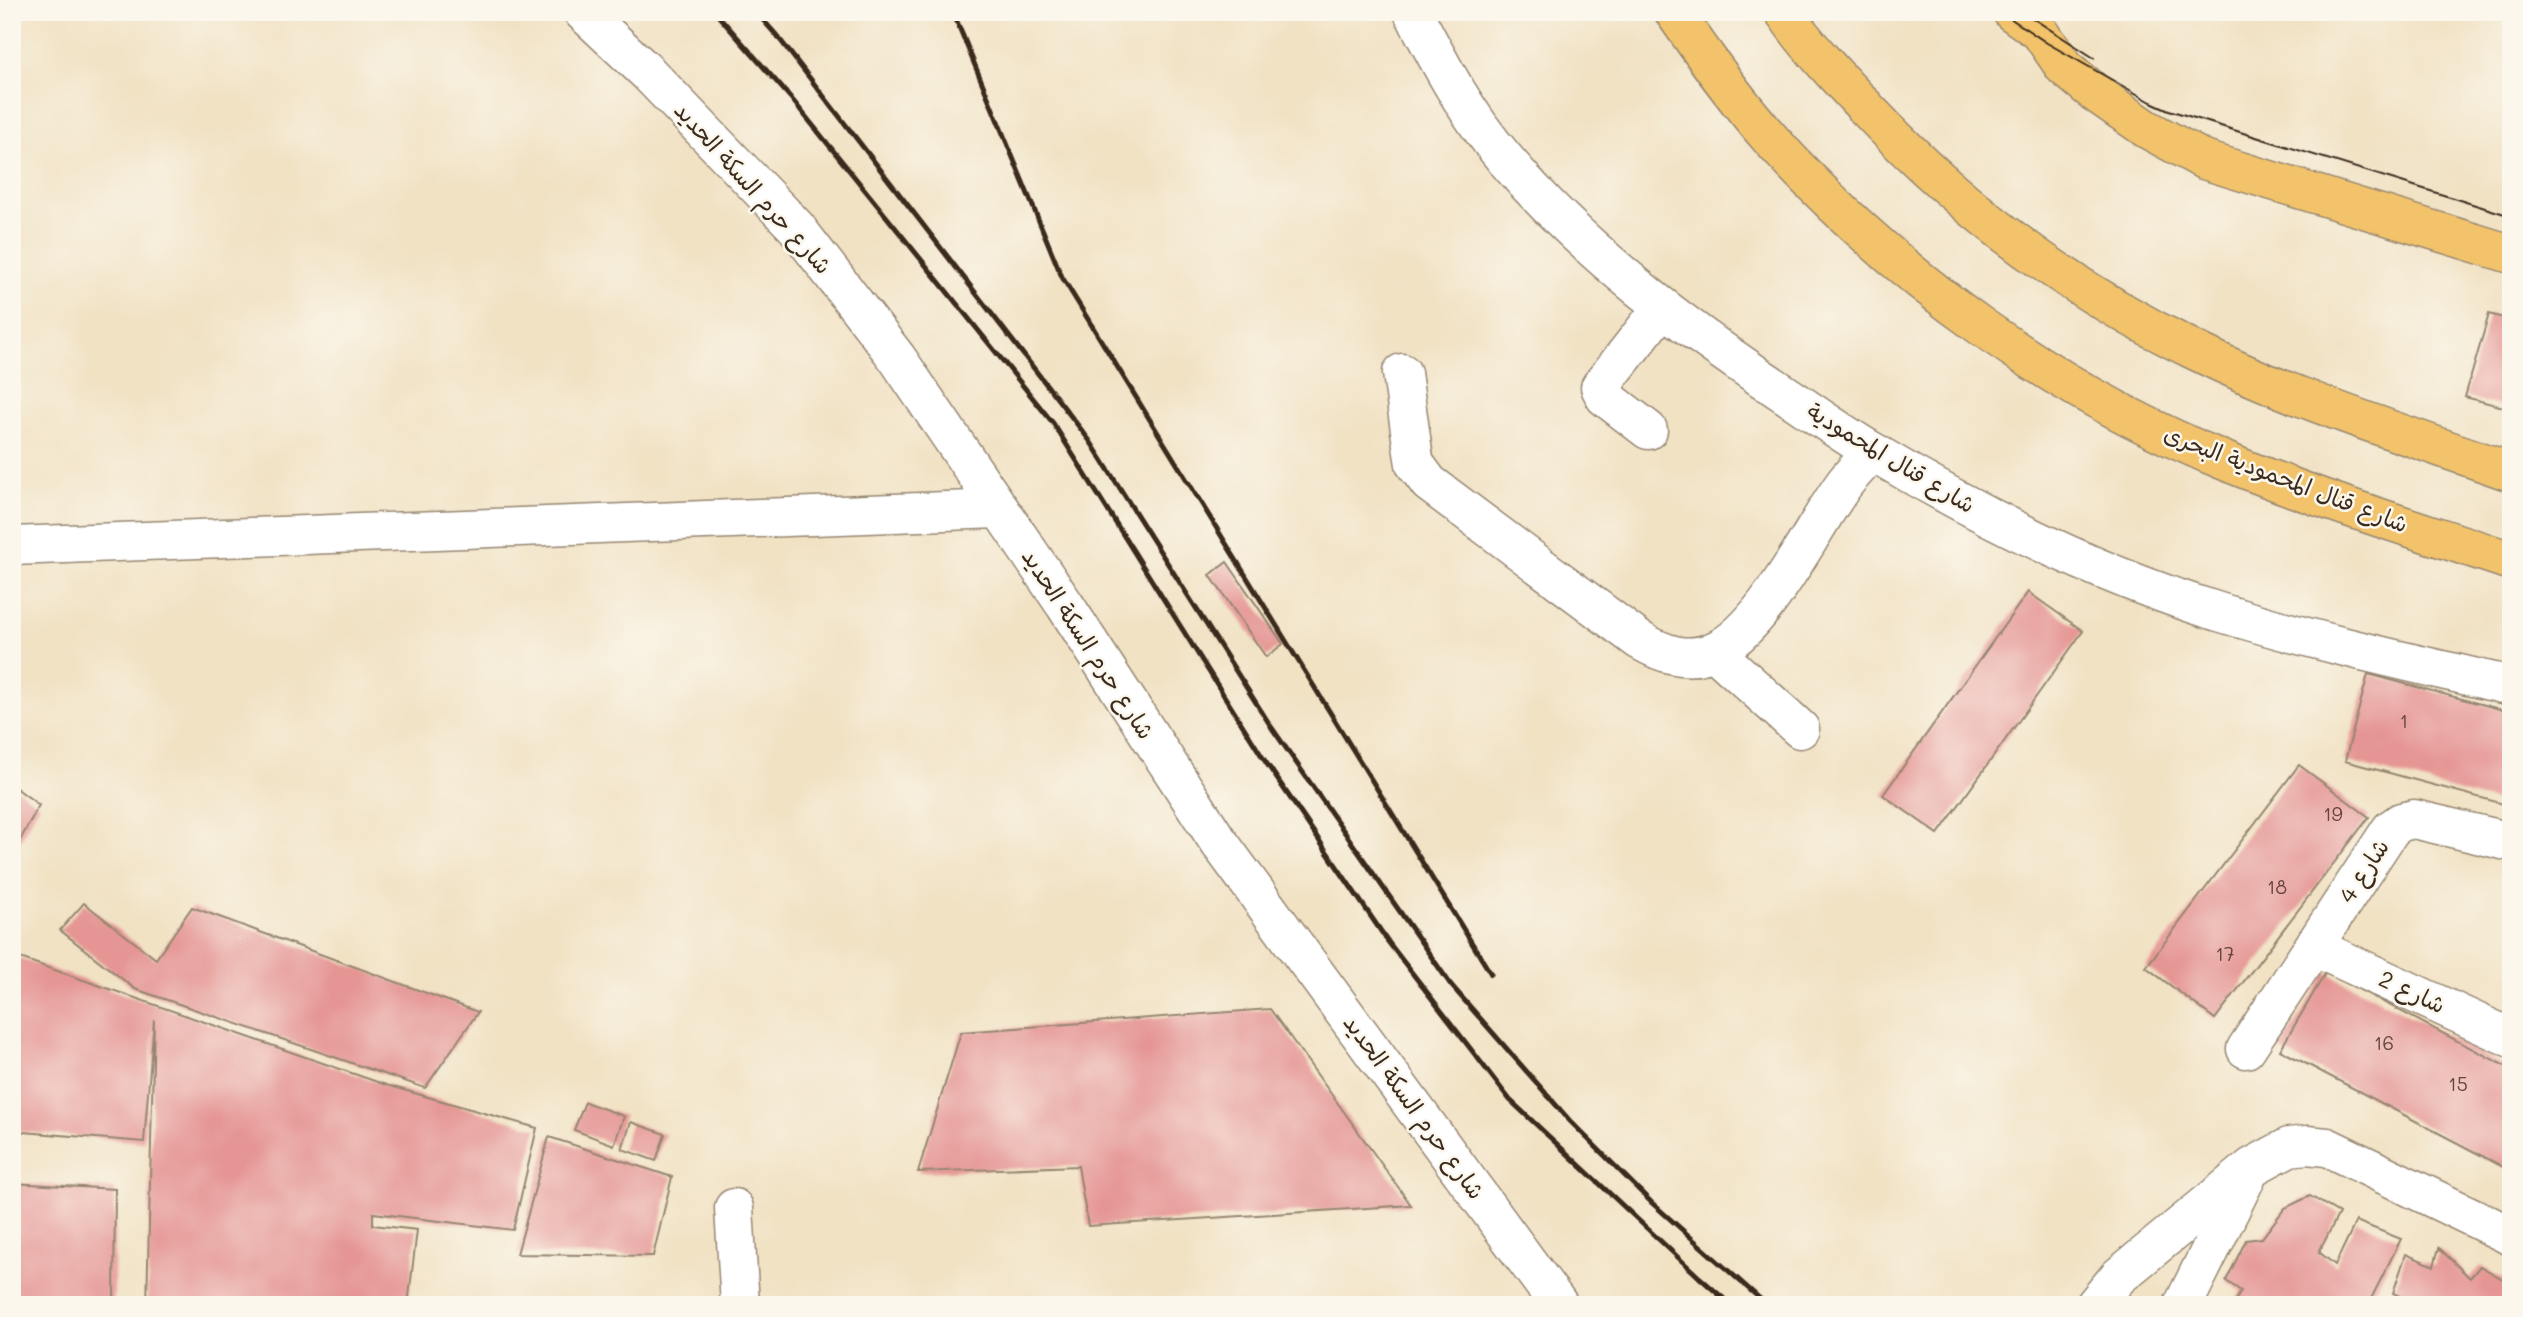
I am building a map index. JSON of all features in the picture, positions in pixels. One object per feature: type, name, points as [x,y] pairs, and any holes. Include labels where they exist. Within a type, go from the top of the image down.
[{"type":"main road","name":"شارع قنال المحمودية البحرى","points":[[1674,12],[1714,70],[1773,142],[1838,209],[1907,271],[1981,327],[2059,378],[2141,423],[2225,461],[2511,561]]},
{"type":"main road","points":[[1784,12],[1839,80],[1936,178],[2002,234],[2064,277],[2128,316],[2194,351],[2263,381],[2511,472]]},
{"type":"main road","points":[[2012,12],[2040,32],[2064,67],[2094,92],[2147,129],[2204,160],[2511,254]]},
{"type":"street","name":"شارع حرم السكة الحديد","points":[[583,12],[649,74],[796,227],[897,358],[1065,604],[1216,838],[1559,1305]]},
{"type":"street","name":"شارع قنال المحمودية","points":[[1413,12],[1461,100],[1505,159],[1589,244],[1662,308],[1713,346],[1872,452],[1955,499],[2041,542],[2141,584],[2218,612],[2309,638],[2511,686]]},
{"type":"street","points":[[1648,430],[1605,397],[1600,387],[1662,308]]},
{"type":"street","points":[[1402,373],[1415,464],[1429,483],[1639,640],[1662,653],[1689,657],[1714,651],[1756,618],[1845,483],[1872,452]]},
{"type":"street","points":[[12,546],[999,509]]},
{"type":"street","points":[[1714,651],[1800,729]]},
{"type":"street","name":"شارع 4","points":[[2246,1049],[2391,830],[2401,822],[2414,819],[2511,842]]},
{"type":"street","name":"شارع 2","points":[[2314,947],[2511,1038]]},
{"type":"street","points":[[2095,1305],[2118,1277],[2252,1167],[2288,1147],[2327,1147],[2511,1236]]},
{"type":"street","points":[[2183,1305],[2252,1167]]},
{"type":"street","points":[[734,1208],[740,1305]]},
{"type":"building","points":[[2489,314],[2511,320],[2511,409],[2465,397]]},
{"type":"building","points":[[1227,562],[1283,644],[1266,657],[1210,575]]},
{"type":"building","points":[[2028,592],[2083,631],[1938,834],[1883,795]]},
{"type":"building","points":[[2368,674],[2511,712],[2511,806],[2345,761]]},
{"type":"building","points":[[2299,765],[2369,817],[2215,1019],[2146,967]]},
{"type":"building","points":[[12,785],[39,805],[16,848],[12,846]]},
{"type":"building","points":[[84,903],[156,959],[192,907],[478,1012],[425,1088],[135,989],[60,930]]},
{"type":"building","points":[[20,958],[386,1085],[537,1128],[513,1230],[373,1213],[373,1225],[417,1230],[408,1305],[147,1305],[154,1020],[144,1142],[12,1131],[12,989]]},
{"type":"building","points":[[2326,972],[2511,1069],[2511,1171],[2280,1050]]},
{"type":"building","points":[[1270,1009],[1411,1205],[1088,1226],[1078,1166],[918,1172],[961,1032]]},
{"type":"building","points":[[585,1102],[624,1116],[614,1145],[574,1130]]},
{"type":"building","points":[[631,1122],[665,1134],[656,1161],[622,1149]]},
{"type":"building","points":[[549,1137],[672,1177],[653,1256],[517,1254]]},
{"type":"building","points":[[12,1183],[115,1189],[114,1305],[12,1305]]},
{"type":"building","points":[[2310,1196],[2339,1213],[2319,1252],[2335,1265],[2356,1221],[2401,1239],[2368,1305],[2233,1305],[2241,1291],[2226,1281],[2246,1240],[2262,1238],[2285,1208]]},
{"type":"building","points":[[2439,1248],[2470,1278],[2480,1266],[2511,1284],[2511,1305],[2418,1305],[2393,1293],[2406,1254],[2434,1266]]},
{"type":"tram line","points":[[2001,12],[2047,43],[2169,110],[2511,216]]},
{"type":"tram line","points":[[2023,12],[2094,58]]},
{"type":"railway","points":[[715,12],[790,97],[1053,423],[1265,761],[1389,943],[1510,1100],[1731,1305]]},
{"type":"railway","points":[[756,12],[1090,441],[1272,728],[1451,985],[1570,1121],[1652,1203],[1767,1305]]},
{"type":"railway","points":[[953,12],[1062,277],[1491,974]]}]
